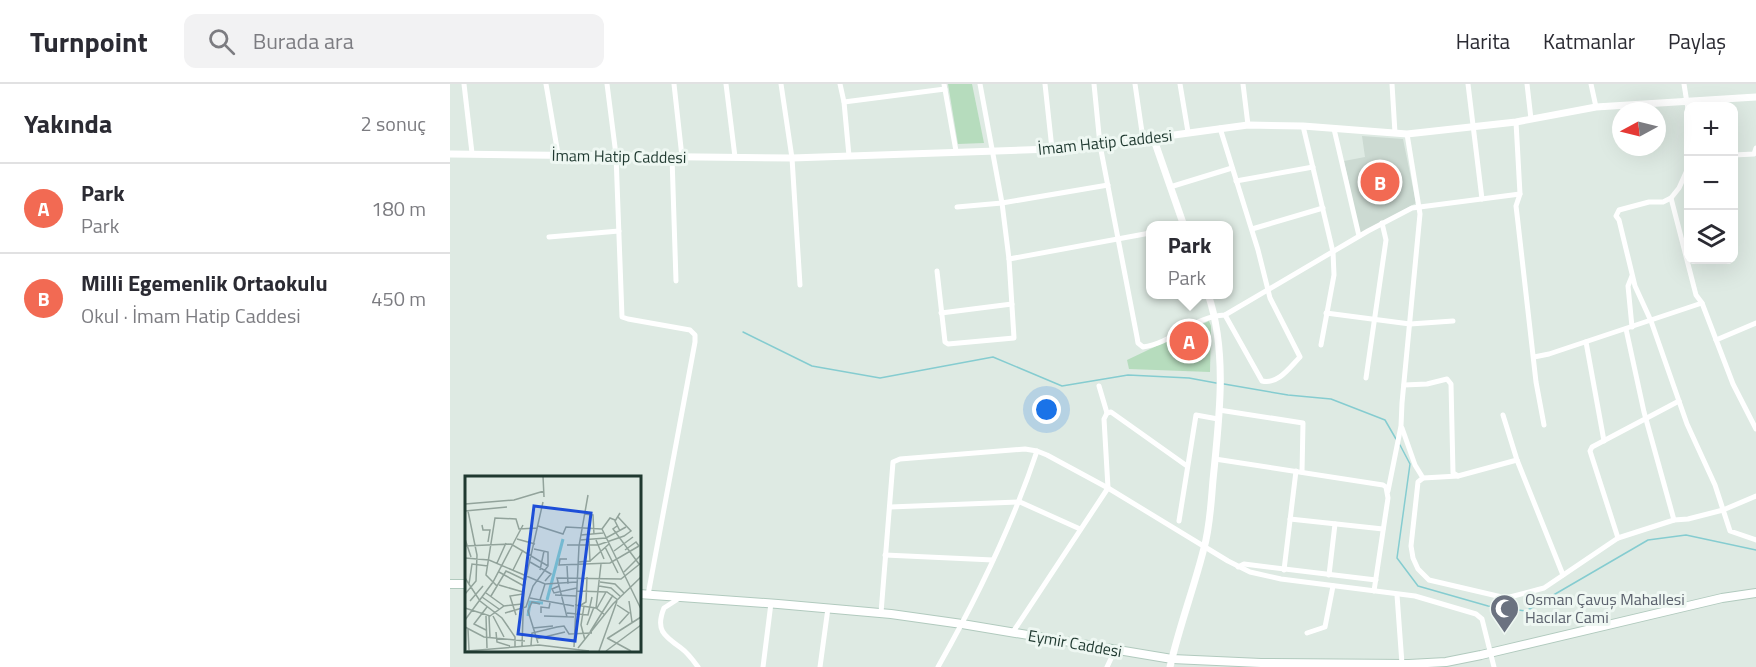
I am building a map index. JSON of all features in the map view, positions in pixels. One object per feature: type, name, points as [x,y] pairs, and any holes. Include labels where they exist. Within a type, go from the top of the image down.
[{"type":"main road","name":"Eymir Caddesi","points":[[640,594],[828,608],[962,624],[1114,650],[1171,663],[1399,665],[1447,664],[1722,598],[1756,593]]},
{"type":"street","points":[[464,84],[472,153]]},
{"type":"street","points":[[546,84],[558,154]]},
{"type":"street","points":[[607,84],[616,155],[622,317],[690,330],[695,342],[648,595]]},
{"type":"street","points":[[674,84],[682,157]]},
{"type":"street","points":[[726,84],[735,157]]},
{"type":"street","points":[[781,84],[792,158],[800,285]]},
{"type":"street","points":[[840,84],[849,156]]},
{"type":"street","points":[[937,271],[945,342],[948,344],[1014,338],[1009,259],[1002,203],[980,84]]},
{"type":"street","points":[[1045,84],[1052,149]]},
{"type":"street","points":[[1094,84],[1100,145],[1138,343],[1143,347],[1162,341],[1207,317],[1225,315],[1359,236],[1418,206],[1520,194]]},
{"type":"street","points":[[1135,84],[1143,139]]},
{"type":"street","points":[[1180,84],[1188,132]]},
{"type":"street","points":[[1243,84],[1248,125]]},
{"type":"street","points":[[1392,84],[1395,133]]},
{"type":"street","points":[[1468,84],[1482,199]]},
{"type":"street","points":[[1527,84],[1531,119]]},
{"type":"street","points":[[1592,84],[1596,107]]},
{"type":"street","points":[[1684,84],[1687,102]]},
{"type":"street","points":[[844,102],[945,86],[956,151]]},
{"type":"street","name":"İmam Hatip Caddesi","points":[[1714,102],[1756,97]]},
{"type":"street","name":"İmam Hatip Caddesi","points":[[450,154],[792,158],[1052,149],[1100,145],[1248,125],[1303,126],[1407,134],[1516,122],[1596,107],[1684,105]]},
{"type":"street","points":[[1516,122],[1520,194],[1516,206],[1544,425]]},
{"type":"street","points":[[1303,126],[1334,252],[1334,275],[1321,345]]},
{"type":"street","points":[[1220,128],[1252,229],[1268,291],[1281,322],[1300,357],[1280,377],[1267,382],[1259,377],[1225,315]]},
{"type":"street","points":[[1334,129],[1359,236]]},
{"type":"street","points":[[1374,591],[1388,491],[1401,426],[1417,257],[1420,214],[1407,134]]},
{"type":"street","points":[[1154,137],[1183,221]]},
{"type":"street","points":[[1738,155],[1754,154],[1756,148]]},
{"type":"street","points":[[672,157],[676,281]]},
{"type":"street","points":[[1170,187],[1232,168]]},
{"type":"street","points":[[1236,181],[1313,168]]},
{"type":"street","points":[[1684,178],[1671,198],[1663,202],[1649,202],[1619,210],[1616,216],[1619,220],[1632,276],[1651,321],[1679,401],[1715,485],[1730,531],[1756,540]]},
{"type":"street","points":[[957,207],[1002,203],[1108,185]]},
{"type":"street","points":[[1671,198],[1696,295],[1702,303],[1733,384],[1756,429]]},
{"type":"street","points":[[1252,229],[1323,208]]},
{"type":"street","points":[[1366,378],[1386,240],[1382,224]]},
{"type":"street","points":[[549,237],[619,231]]},
{"type":"street","points":[[1009,259],[1146,234]]},
{"type":"street","points":[[1632,276],[1628,286],[1629,351],[1674,520]]},
{"type":"street","points":[[1171,663],[1205,547],[1215,459],[1220,373],[1215,316],[1210,299]]},
{"type":"street","points":[[1534,357],[1702,303]]},
{"type":"street","points":[[941,313],[1012,304]]},
{"type":"street","points":[[1326,313],[1410,324],[1453,321]]},
{"type":"street","points":[[1716,340],[1756,323]]},
{"type":"street","points":[[1586,342],[1604,441]]},
{"type":"street","points":[[1404,385],[1427,384],[1441,379],[1447,379],[1451,384],[1451,465],[1453,473],[1458,476]]},
{"type":"street","points":[[1013,632],[1108,488],[1104,419],[1107,413],[1099,387]]},
{"type":"street","points":[[1618,538],[1590,451],[1592,447],[1679,401]]},
{"type":"street","points":[[1219,410],[1303,423],[1299,472],[1284,570]]},
{"type":"street","points":[[1107,413],[1111,412],[1187,466]]},
{"type":"street","points":[[1179,521],[1196,415],[1218,419]]},
{"type":"street","points":[[1503,415],[1517,460],[1563,575]]},
{"type":"street","points":[[1401,426],[1415,465],[1423,478]]},
{"type":"street","points":[[882,614],[891,467],[895,460],[1025,449],[1047,454],[1239,567],[1267,577],[1426,599],[1476,614],[1482,619],[1494,667]]},
{"type":"street","points":[[938,667],[962,624],[1020,502],[1037,451]]},
{"type":"street","points":[[1215,459],[1383,485],[1388,491]]},
{"type":"street","points":[[1517,460],[1458,476],[1423,478],[1418,482],[1411,546],[1418,569],[1429,580],[1506,598],[1544,588],[1618,538],[1674,520],[1688,519],[1723,510],[1756,496]]},
{"type":"street","points":[[890,507],[1020,502],[1080,529]]},
{"type":"street","points":[[1290,519],[1383,529]]},
{"type":"street","points":[[1329,575],[1335,524]]},
{"type":"street","points":[[885,555],[993,560]]},
{"type":"street","points":[[1239,567],[1244,564],[1376,580]]},
{"type":"street","points":[[1306,633],[1325,627],[1333,586]]},
{"type":"street","points":[[1397,595],[1399,665]]},
{"type":"street","points":[[681,597],[664,608],[660,626],[664,635],[688,654],[698,667]]},
{"type":"street","points":[[763,667],[771,603]]},
{"type":"street","points":[[820,667],[828,608]]},
{"type":"street","points":[[1107,667],[1114,650]]},
{"type":"shaded area","points":[[1362,136],[1403,139],[1416,203],[1360,234],[1344,161],[1365,157]]},
{"type":"green space","points":[[948,84],[972,84],[984,143],[958,144]]},
{"type":"green space","points":[[1209,321],[1211,326],[1210,372],[1129,369],[1127,360]]},
{"type":"waterway","points":[[743,332],[812,366],[880,378],[993,357],[1062,386],[1128,375],[1189,378],[1216,383]]},
{"type":"waterway","points":[[1224,384],[1288,395],[1331,399],[1385,420],[1396,439]]},
{"type":"waterway","points":[[1400,445],[1410,464],[1397,558],[1418,586],[1488,606],[1526,611],[1648,540],[1686,535],[1756,550]]},
{"type":"place","name":"Milli Egemenlik Ortaokulu","points":[[1380,182]]},
{"type":"place","name":"Park","points":[[1189,341]]},
{"type":"place","name":"Osman Çavuş Mahallesi Hacılar Cami","points":[[1504,634]]}]
